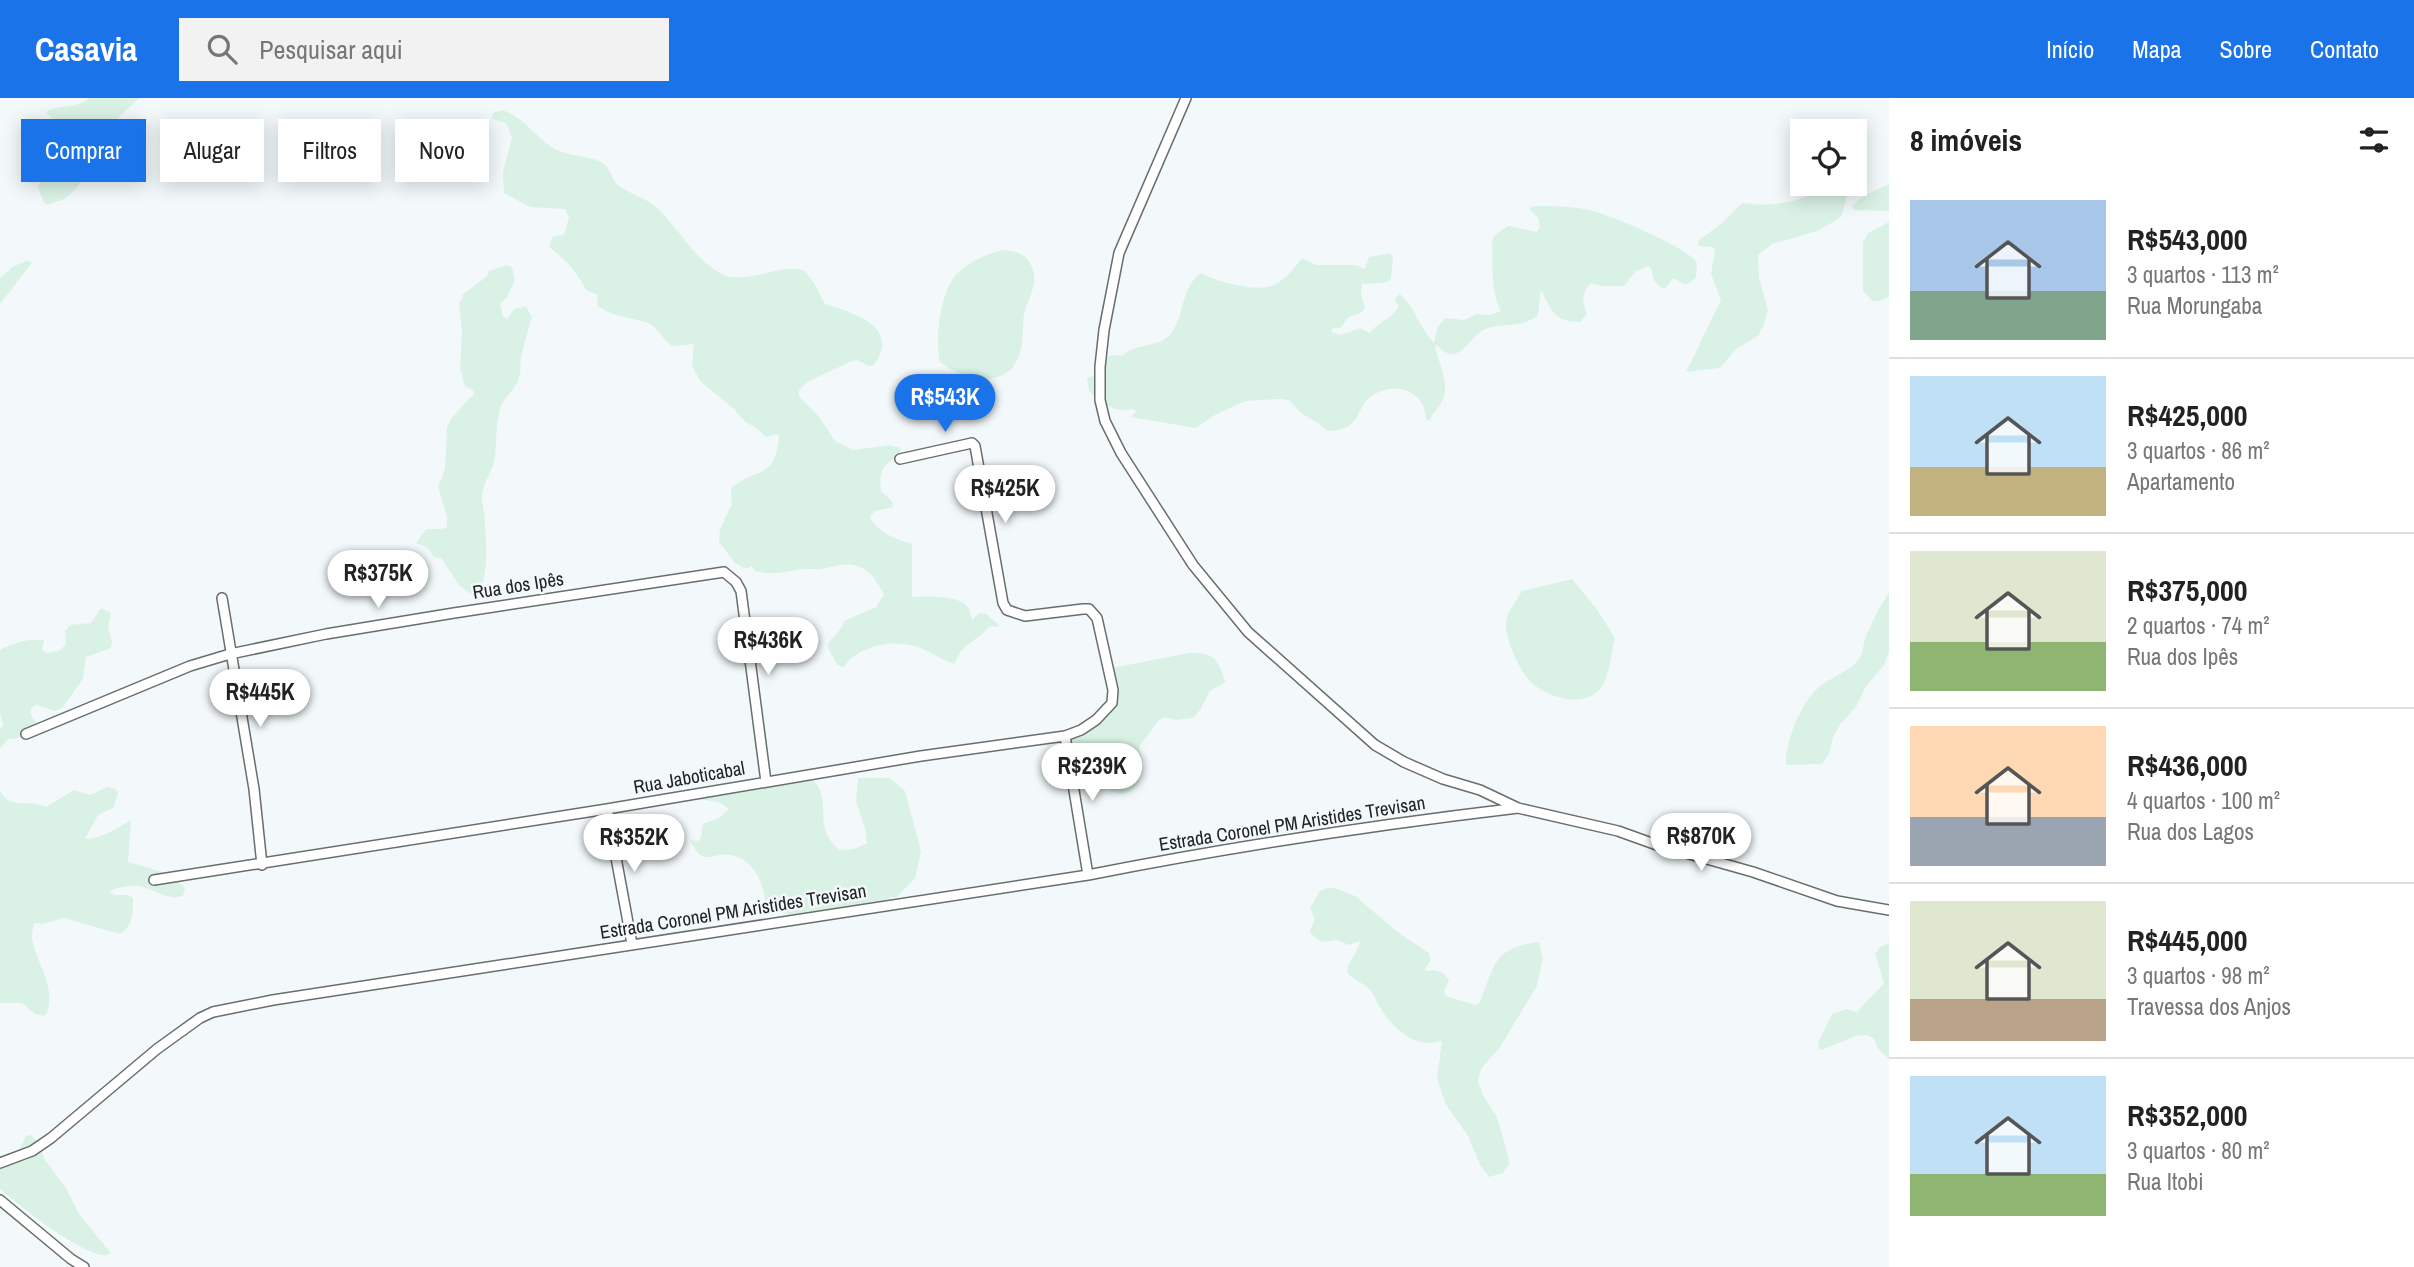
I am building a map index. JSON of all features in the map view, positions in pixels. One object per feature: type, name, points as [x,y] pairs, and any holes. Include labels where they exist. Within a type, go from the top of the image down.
[{"type":"street","points":[[1186,98],[1119,253],[1100,367],[1100,400],[1105,421],[1121,453],[1193,565],[1257,640],[1375,745],[1404,762],[1443,779],[1480,790],[1518,808],[1618,831],[1837,901],[1889,910]]},
{"type":"street","name":"Rua Jaboticabal","points":[[154,880],[1065,736],[1096,720],[1112,703],[1113,690],[1097,618],[1093,612],[1083,609],[1024,616],[1007,610],[1003,603],[977,449],[972,443],[900,458]]},
{"type":"street","name":"Rua dos Ipês","points":[[26,734],[190,666],[230,653],[326,634],[724,572],[736,582],[746,618],[766,782]]},
{"type":"street","points":[[222,598],[251,764],[262,865]]},
{"type":"street","points":[[1065,736],[1088,875]]},
{"type":"street","name":"Estrada Coronel PM Aristides Trevisan","points":[[0,1163],[32,1151],[51,1138],[184,1028],[213,1012],[273,1000],[1088,875],[1181,857],[1518,808]]},
{"type":"street","points":[[607,809],[632,944]]},
{"type":"street","points":[[0,1200],[84,1267]]},
{"type":"green space","points":[[89,98],[139,98],[117,119],[54,119],[46,112],[84,102]]},
{"type":"green space","points":[[502,110],[517,117],[553,148],[603,163],[618,185],[655,206],[695,252],[722,274],[743,277],[797,269],[805,272],[811,279],[825,304],[860,317],[878,331],[882,340],[881,352],[874,365],[852,361],[807,382],[799,390],[799,396],[820,418],[835,441],[853,450],[889,445],[901,448],[899,456],[885,466],[880,479],[881,491],[892,501],[893,507],[875,511],[870,517],[883,531],[912,544],[912,597],[956,600],[967,607],[972,620],[979,613],[986,614],[1000,626],[989,627],[965,647],[955,664],[919,648],[896,643],[866,649],[844,667],[837,665],[827,646],[844,621],[876,607],[884,594],[870,574],[851,565],[768,573],[755,571],[752,566],[746,569],[735,563],[719,542],[720,529],[732,504],[731,488],[769,466],[774,460],[779,437],[777,434],[766,437],[745,422],[734,409],[700,381],[692,365],[694,344],[672,346],[648,323],[599,307],[598,295],[586,290],[570,266],[549,247],[553,236],[564,235],[569,217],[565,209],[530,207],[504,193],[503,172],[512,137],[506,123],[492,119],[493,113]]},
{"type":"green space","points":[[40,182],[80,182],[64,199],[48,205],[44,203],[38,187]]},
{"type":"green space","points":[[1889,184],[1889,211],[1854,210],[1852,206],[1867,194]]},
{"type":"green space","points":[[1807,196],[1847,196],[1842,215],[1837,220],[1817,231],[1772,244],[1758,255],[1759,278],[1768,310],[1758,336],[1736,349],[1720,368],[1686,372],[1721,300],[1711,274],[1715,250],[1712,247],[1698,246],[1699,240],[1722,223],[1742,203],[1793,201]]},
{"type":"green space","points":[[1535,206],[1590,210],[1648,232],[1691,256],[1697,263],[1696,278],[1686,285],[1673,278],[1666,288],[1662,288],[1654,281],[1648,266],[1635,272],[1624,286],[1591,283],[1583,297],[1587,314],[1580,322],[1564,320],[1554,314],[1541,290],[1538,315],[1532,319],[1519,324],[1485,329],[1463,350],[1454,354],[1435,344],[1445,390],[1429,421],[1420,400],[1405,390],[1396,389],[1377,393],[1368,399],[1349,426],[1327,431],[1302,414],[1289,400],[1245,401],[1215,415],[1196,428],[1130,417],[1136,412],[1134,409],[1120,410],[1109,406],[1089,391],[1087,378],[1097,375],[1109,356],[1123,355],[1162,341],[1172,332],[1186,293],[1201,273],[1232,284],[1255,288],[1272,286],[1286,276],[1302,258],[1316,265],[1356,265],[1365,269],[1369,257],[1390,253],[1393,257],[1391,279],[1383,283],[1362,284],[1365,309],[1349,317],[1340,328],[1333,328],[1331,332],[1341,335],[1360,328],[1370,333],[1396,311],[1399,306],[1394,299],[1400,294],[1434,343],[1437,328],[1445,318],[1464,320],[1477,314],[1490,315],[1501,311],[1494,286],[1492,241],[1494,236],[1508,226],[1537,232],[1540,227],[1538,218],[1529,209]]},
{"type":"green space","points":[[1889,222],[1889,297],[1872,301],[1863,291],[1863,242],[1868,233]]},
{"type":"green space","points":[[1002,250],[1023,256],[1030,262],[1034,273],[1034,285],[1024,314],[1021,347],[1015,364],[1007,373],[986,379],[962,374],[940,362],[939,330],[945,295],[954,277],[963,268]]},
{"type":"green space","points":[[28,260],[32,263],[0,304],[0,278],[12,267]]},
{"type":"green space","points":[[507,265],[512,267],[515,280],[507,297],[500,304],[503,316],[507,319],[514,309],[526,306],[532,317],[521,356],[519,378],[500,411],[494,463],[482,494],[486,566],[480,590],[474,596],[459,585],[442,559],[434,557],[428,548],[416,543],[426,529],[447,527],[447,517],[438,487],[445,469],[447,427],[452,417],[474,394],[473,390],[465,386],[460,368],[462,332],[459,303],[462,295],[486,277],[489,271]]},
{"type":"green space","points":[[1572,579],[1596,608],[1615,638],[1608,671],[1600,689],[1584,699],[1573,700],[1543,691],[1528,679],[1513,653],[1506,625],[1509,612],[1522,591]]},
{"type":"green space","points":[[1889,593],[1889,652],[1884,665],[1865,688],[1856,707],[1840,724],[1829,754],[1822,764],[1786,765],[1791,734],[1801,712],[1820,686],[1857,662],[1871,625]]},
{"type":"green space","points":[[101,608],[111,613],[108,628],[111,648],[86,657],[83,679],[62,708],[55,711],[37,705],[32,707],[30,713],[36,722],[36,732],[26,737],[8,739],[0,749],[0,730],[3,724],[0,713],[0,650],[16,643],[44,640],[42,649],[46,653],[59,651],[66,644],[65,631],[70,625],[91,623]]},
{"type":"green space","points":[[1189,653],[1205,654],[1214,658],[1226,682],[1210,691],[1193,718],[1176,720],[1165,717],[1159,720],[1139,747],[1143,761],[1141,776],[1131,791],[1112,791],[1094,777],[1088,780],[1080,792],[1073,790],[1059,765],[1059,755],[1068,741],[1091,725],[1106,704],[1112,668]]},
{"type":"green space","points":[[809,777],[821,794],[826,830],[839,850],[854,849],[867,843],[856,801],[858,778],[890,778],[905,791],[921,851],[915,878],[897,897],[858,912],[803,919],[765,907],[759,878],[748,863],[731,855],[705,857],[695,850],[690,840],[698,841],[703,824],[719,818],[729,809],[719,802],[687,798]]},
{"type":"green space","points":[[107,787],[116,789],[118,794],[113,808],[98,815],[85,839],[103,835],[131,820],[128,862],[174,878],[185,888],[183,896],[166,896],[138,886],[109,891],[114,895],[128,895],[133,898],[130,923],[120,934],[64,918],[43,924],[35,923],[33,943],[48,988],[47,1013],[44,1016],[35,1014],[22,1003],[0,1003],[0,791],[9,801],[46,807],[74,790],[90,795]]},
{"type":"green space","points":[[1335,888],[1355,896],[1399,933],[1429,953],[1431,960],[1424,971],[1438,971],[1446,976],[1449,980],[1444,992],[1446,996],[1475,1005],[1479,1003],[1493,969],[1503,954],[1523,945],[1539,942],[1543,958],[1537,986],[1500,1047],[1481,1069],[1478,1082],[1497,1117],[1510,1163],[1503,1173],[1489,1177],[1480,1165],[1468,1136],[1446,1105],[1437,1078],[1442,1041],[1432,1043],[1414,1040],[1398,1030],[1371,991],[1347,972],[1360,941],[1349,945],[1337,940],[1321,942],[1309,932],[1315,919],[1310,908],[1320,891]]},
{"type":"green space","points":[[1889,943],[1889,1059],[1878,1049],[1874,1039],[1867,1035],[1856,1036],[1821,1050],[1818,1047],[1819,1041],[1832,1014],[1846,1009],[1857,1012],[1884,983],[1875,954],[1880,947]]},
{"type":"green space","points":[[31,1135],[66,1188],[79,1214],[110,1252],[108,1255],[84,1249],[69,1240],[0,1189],[0,1167],[16,1155],[26,1136]]}]
